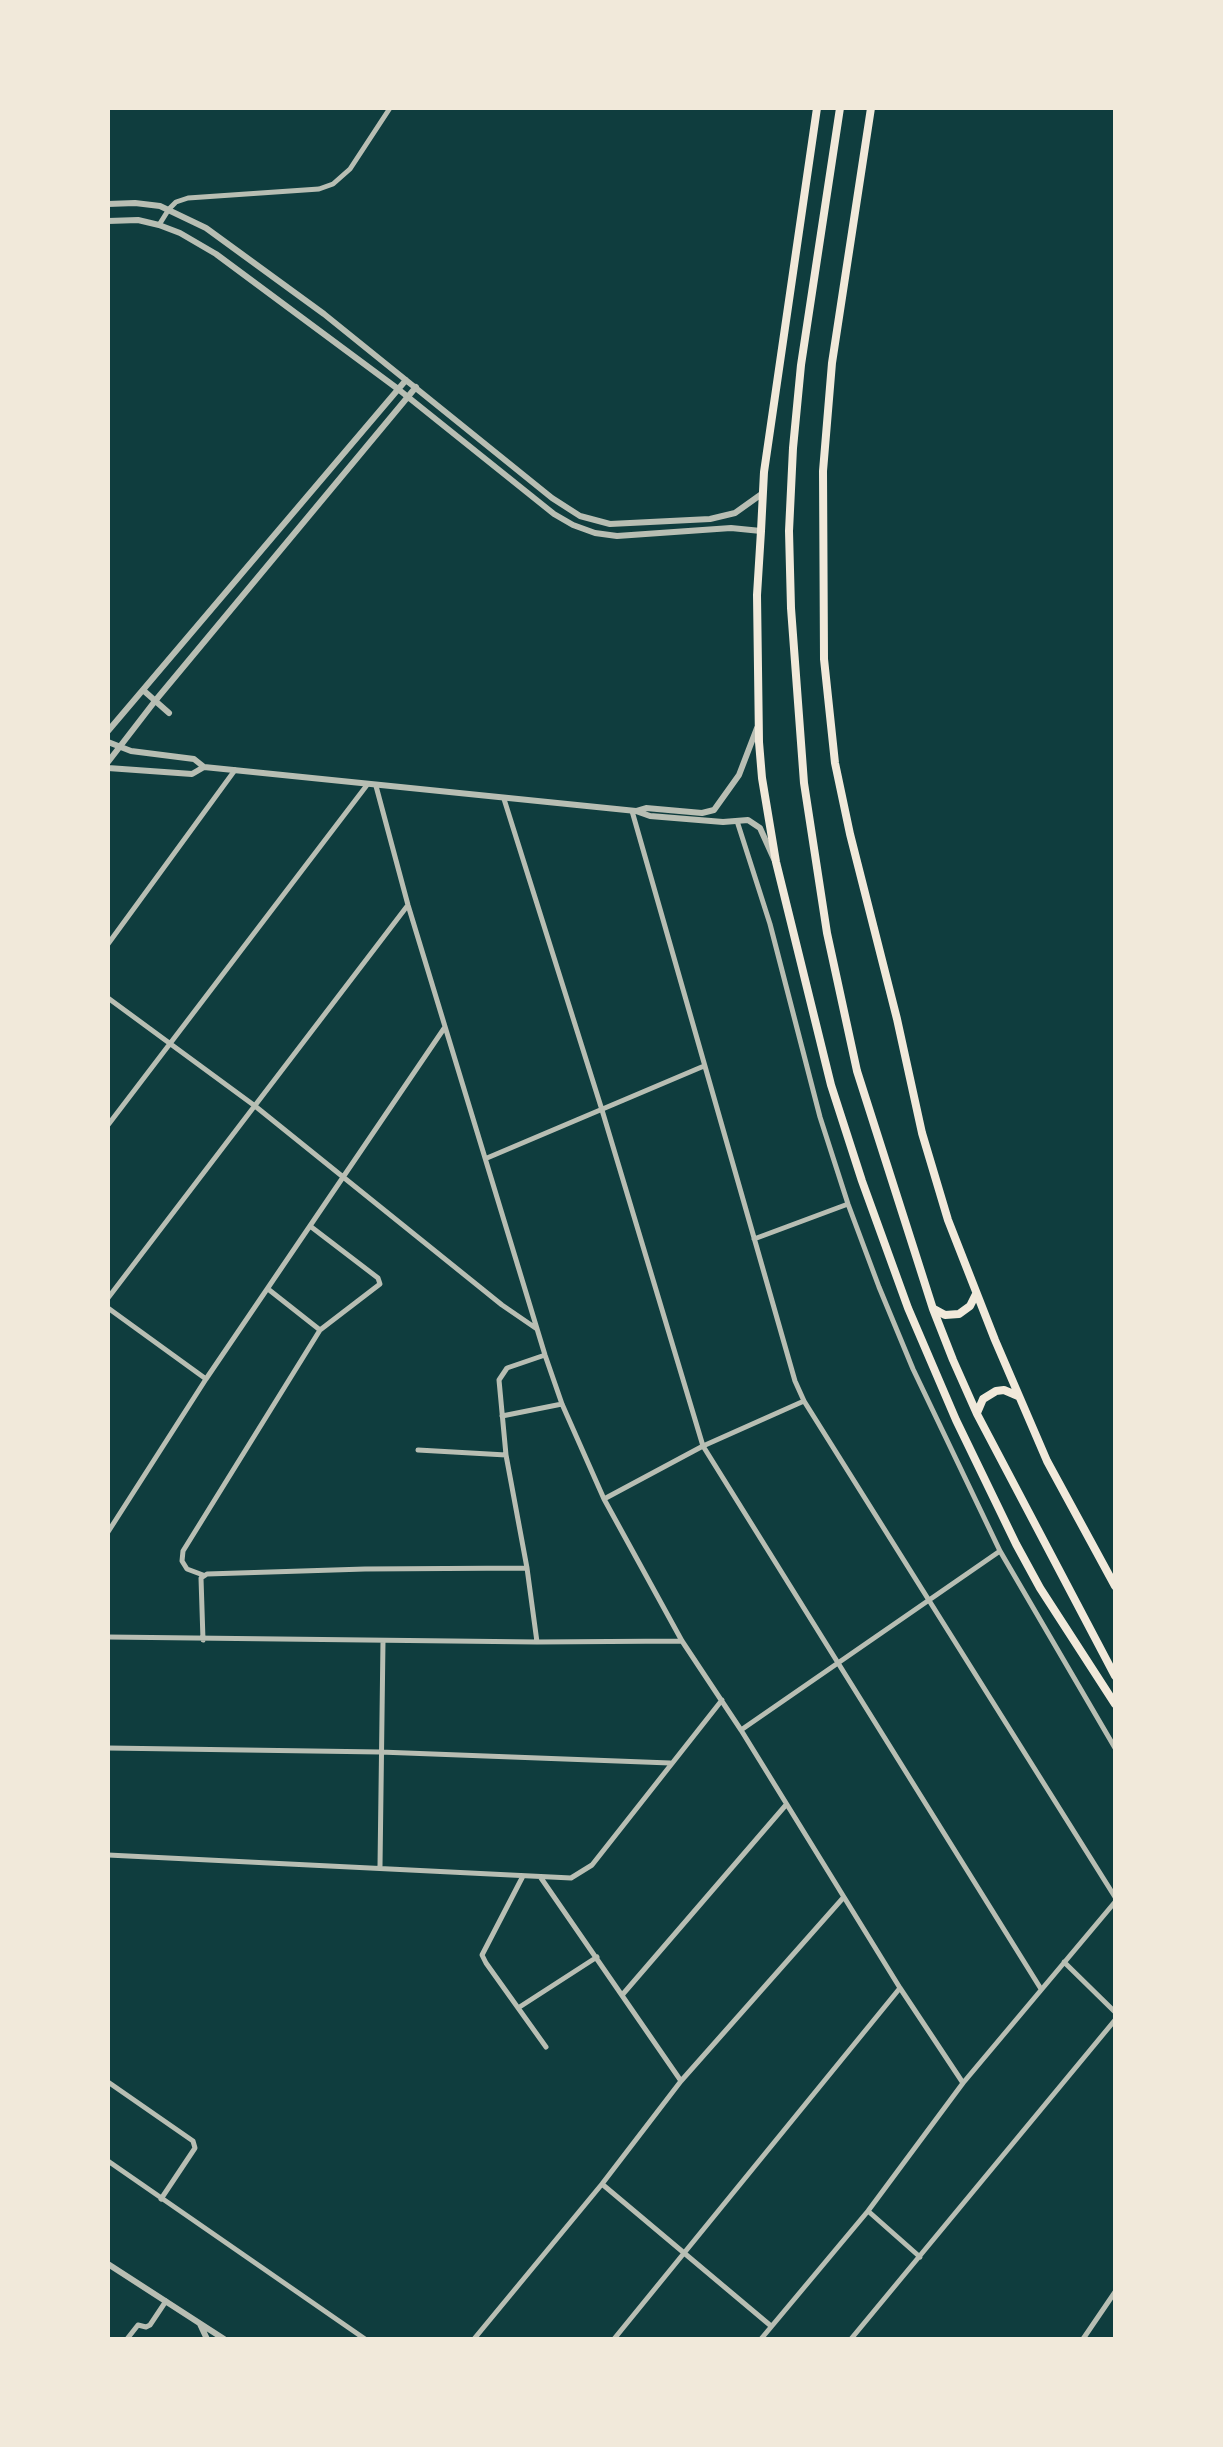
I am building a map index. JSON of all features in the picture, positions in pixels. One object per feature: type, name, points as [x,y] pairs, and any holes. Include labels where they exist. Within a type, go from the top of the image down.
[{"type":"main road","points":[[817,108],[776,382],[763,493],[757,595],[758,724],[762,778],[776,862],[831,1085],[870,1204],[913,1319],[956,1420],[1022,1555],[1115,1704]]},
{"type":"main road","points":[[840,108],[801,365],[792,461],[789,569],[802,768],[827,933],[857,1071],[933,1309],[977,1414],[1115,1676]]},
{"type":"main road","points":[[871,108],[826,415],[821,534],[826,693],[847,822],[888,981],[922,1133],[943,1206],[976,1294],[1053,1472],[1115,1586]]},
{"type":"main road","points":[[933,1309],[945,1315],[959,1314],[970,1306],[976,1294]]},
{"type":"main road","points":[[977,1414],[983,1399],[989,1394],[1004,1390],[1019,1396]]},
{"type":"street","points":[[159,225],[176,202],[188,198],[319,189],[333,184],[350,169],[390,108]]},
{"type":"street","points":[[108,204],[143,203],[169,209],[216,235],[416,387],[562,506],[590,520],[621,524],[710,519],[735,513],[763,493]]},
{"type":"street","points":[[108,221],[138,220],[159,225],[216,254],[398,389],[554,514],[584,530],[617,536],[719,528],[761,531]]},
{"type":"street","points":[[108,731],[406,380]]},
{"type":"street","points":[[204,767],[192,774],[108,765],[155,701],[416,387]]},
{"type":"street","points":[[143,690],[169,713]]},
{"type":"street","points":[[634,811],[646,808],[702,813],[714,810],[739,775],[758,724]]},
{"type":"street","points":[[108,742],[120,748],[194,759],[204,767],[634,811],[655,817],[723,822],[748,820],[756,824],[776,862]]},
{"type":"street","points":[[108,944],[235,770]]},
{"type":"street","points":[[108,1125],[367,785]]},
{"type":"street","points":[[376,786],[408,905],[545,1355],[562,1404],[604,1499],[682,1641],[963,2083]]},
{"type":"street","points":[[504,799],[703,1446],[1041,1989]]},
{"type":"street","points":[[634,811],[788,1358],[804,1401],[1115,1899],[963,2083],[868,2211],[761,2339]]},
{"type":"street","points":[[737,821],[770,924],[812,1088],[848,1204],[907,1355],[1000,1551],[1115,1748]]},
{"type":"street","points":[[108,1298],[408,905]]},
{"type":"street","points":[[108,998],[255,1106],[502,1305],[537,1329]]},
{"type":"street","points":[[108,1532],[206,1379],[446,1027]]},
{"type":"street","points":[[487,1158],[704,1066]]},
{"type":"street","points":[[754,1239],[848,1204]]},
{"type":"street","points":[[310,1226],[380,1282],[379,1286],[320,1330],[183,1551],[182,1561],[187,1569],[203,1575],[365,1569],[527,1568]]},
{"type":"street","points":[[268,1289],[320,1330]]},
{"type":"street","points":[[108,1308],[206,1379]]},
{"type":"street","points":[[537,1642],[506,1455],[499,1380],[503,1371],[545,1355]]},
{"type":"street","points":[[604,1499],[703,1446],[804,1401]]},
{"type":"street","points":[[502,1416],[562,1404]]},
{"type":"street","points":[[418,1450],[506,1455]]},
{"type":"street","points":[[741,1730],[1000,1551]]},
{"type":"street","points":[[203,1575],[203,1640]]},
{"type":"street","points":[[108,1637],[682,1641]]},
{"type":"street","points":[[380,1866],[383,1641]]},
{"type":"street","points":[[108,1855],[380,1866],[571,1878],[586,1871],[722,1700]]},
{"type":"street","points":[[108,1748],[380,1752],[671,1763]]},
{"type":"street","points":[[623,1994],[785,1806]]},
{"type":"street","points":[[523,1876],[482,1955],[546,2047]]},
{"type":"street","points":[[540,1878],[681,2081]]},
{"type":"street","points":[[474,2339],[602,2184],[681,2081],[843,1898]]},
{"type":"street","points":[[518,2008],[597,1957]]},
{"type":"street","points":[[1064,1962],[1115,2012]]},
{"type":"street","points":[[614,2339],[900,1988]]},
{"type":"street","points":[[851,2339],[1115,2020]]},
{"type":"street","points":[[108,2082],[193,2141],[195,2148],[161,2199]]},
{"type":"street","points":[[108,2161],[365,2339]]},
{"type":"street","points":[[602,2184],[771,2326]]},
{"type":"street","points":[[868,2211],[920,2257]]},
{"type":"street","points":[[108,2264],[224,2339]]},
{"type":"street","points":[[1083,2339],[1115,2292]]},
{"type":"street","points":[[127,2339],[138,2325],[150,2325],[166,2301]]},
{"type":"street","points":[[197,2321],[207,2339]]}]
